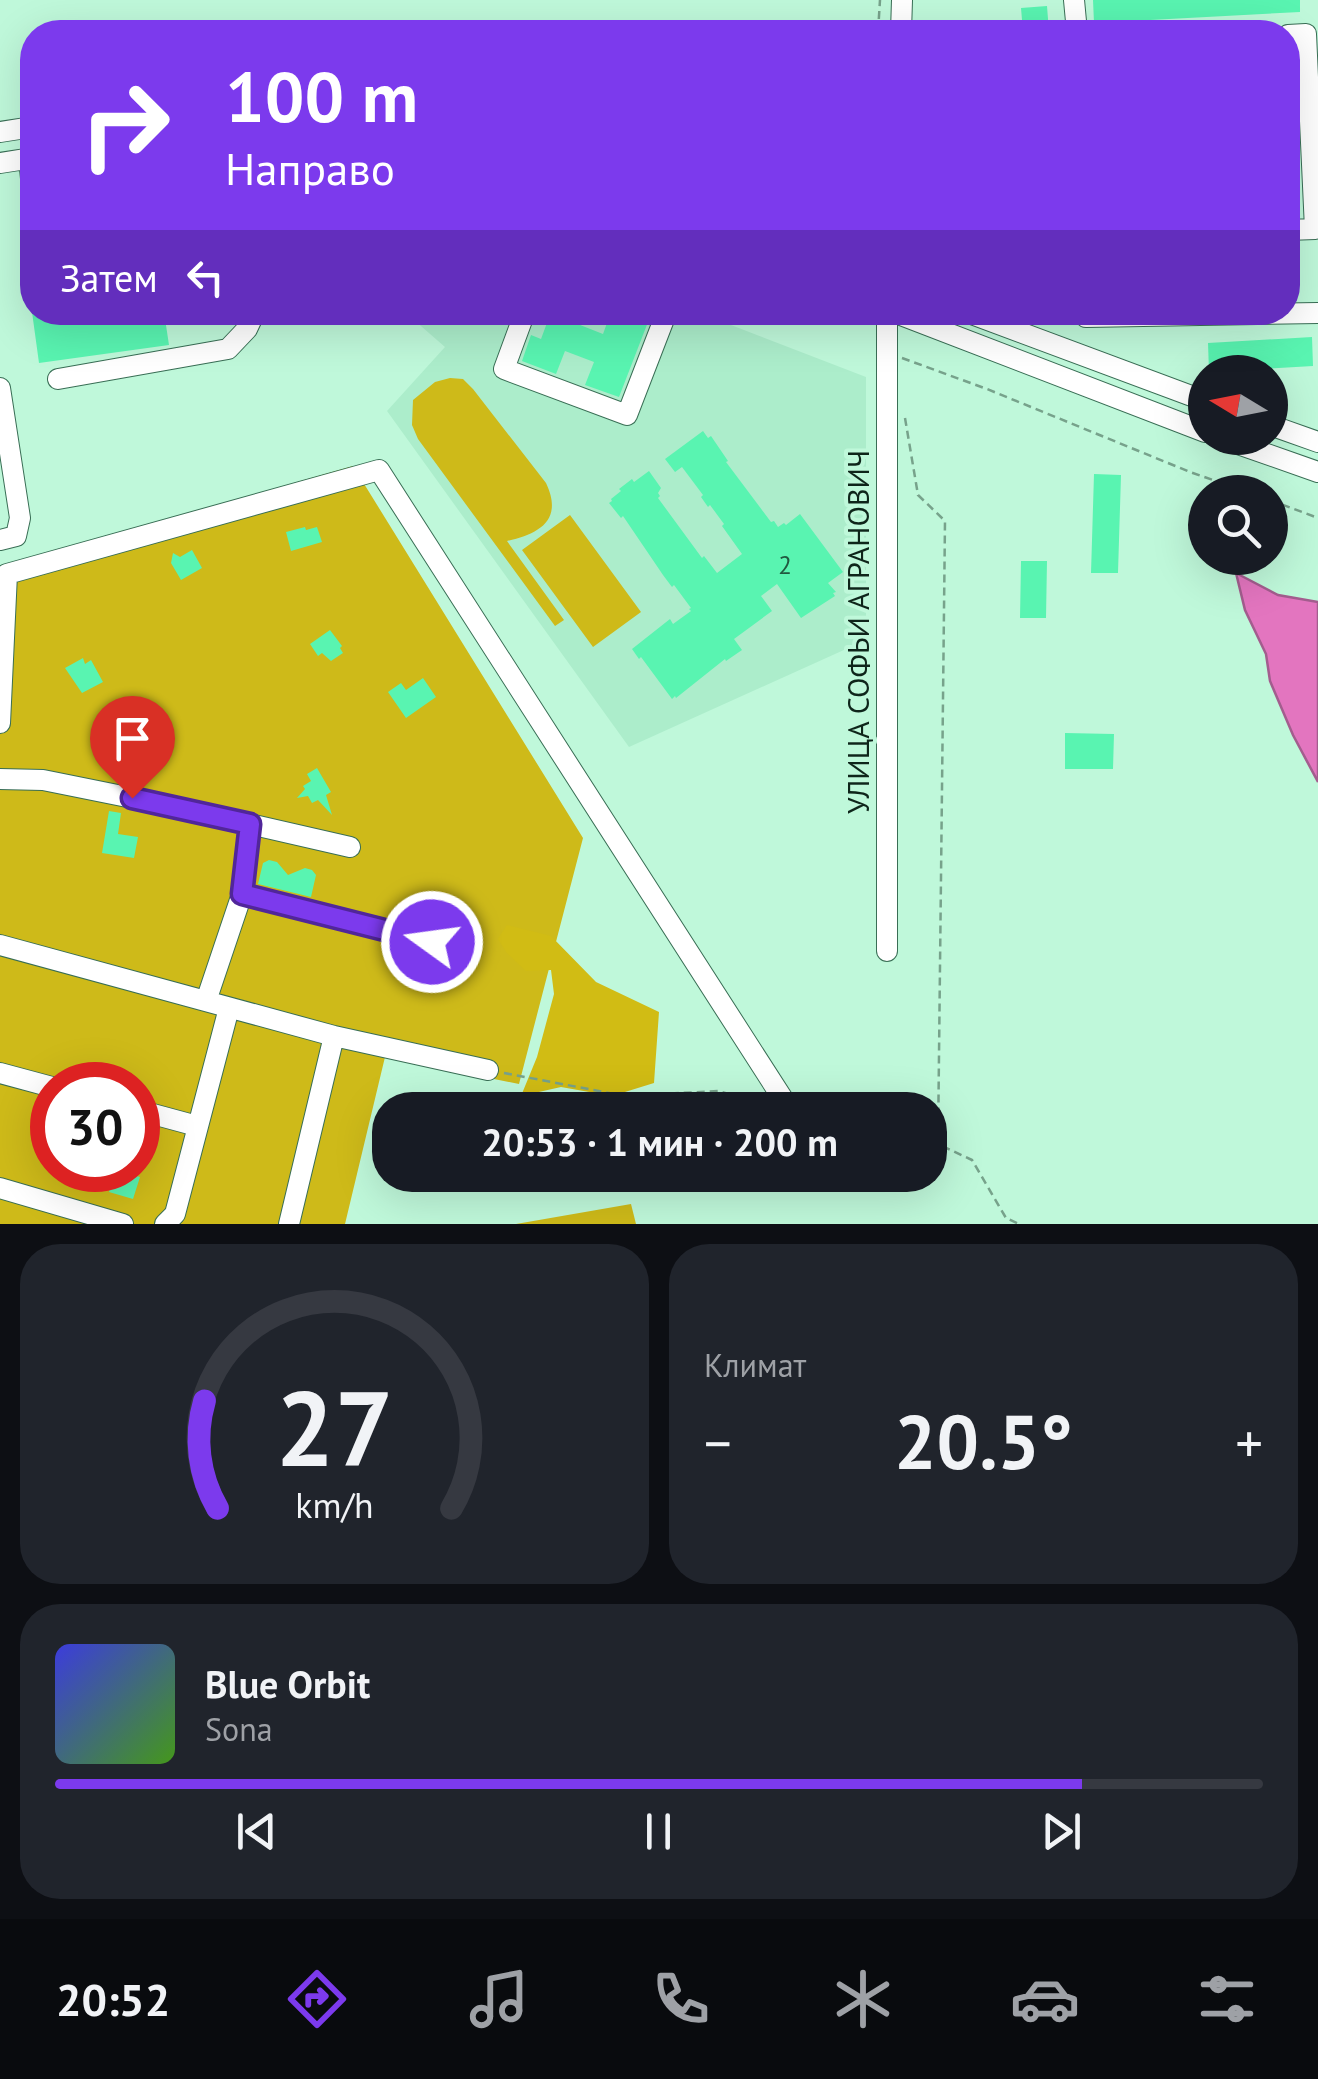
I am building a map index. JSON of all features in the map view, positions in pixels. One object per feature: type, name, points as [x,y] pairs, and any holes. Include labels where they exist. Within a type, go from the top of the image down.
[{"type":"street","points":[[1300,34],[1306,34],[1315,229],[1300,230]]},
{"type":"street","points":[[1300,141],[1310,141]]},
{"type":"street","points":[[58,379],[228,349],[249,325]]},
{"type":"street","points":[[520,325],[504,369],[627,416],[662,325]]},
{"type":"street","name":"УЛИЦА СОФЬИ АГРАНОВИЧ","points":[[887,951],[889,325]]},
{"type":"street","points":[[924,325],[1188,426]]},
{"type":"street","points":[[1001,325],[1188,395]]},
{"type":"street","points":[[1000,354],[1036,338]]},
{"type":"street","points":[[0,388],[20,518],[16,536],[0,540]]},
{"type":"street","points":[[1288,431],[1318,442]]},
{"type":"street","points":[[1270,455],[1318,472]]},
{"type":"street","points":[[0,723],[7,574],[379,470],[778,1092]]},
{"type":"street","points":[[0,778],[43,780],[350,847]]},
{"type":"street","points":[[206,1002],[242,894],[250,824]]},
{"type":"street","points":[[242,894],[432,942]]},
{"type":"street","points":[[0,945],[334,1036],[488,1070]]},
{"type":"street","points":[[164,1224],[175,1214],[229,1008]]},
{"type":"street","points":[[289,1224],[334,1036]]},
{"type":"street","points":[[0,1073],[30,1081]]},
{"type":"street","points":[[160,1116],[198,1126]]},
{"type":"street","points":[[0,1188],[123,1224]]},
{"type":"path","points":[[887,352],[1199,475]]},
{"type":"path","points":[[903,408],[918,495],[946,521],[939,1092]]},
{"type":"path","points":[[1288,507],[1318,518]]},
{"type":"path","points":[[488,1070],[604,1092]]},
{"type":"path","points":[[947,1148],[972,1160],[1006,1218],[1019,1224]]},
{"type":"shaded area","points":[[420,325],[731,325],[866,377],[866,640],[629,747],[387,411],[445,347]]},
{"type":"shaded area","points":[[463,379],[473,389],[546,483],[552,507],[545,524],[507,541],[564,620],[555,626],[418,439],[412,425],[413,400],[435,382]]},
{"type":"shaded area","points":[[353,466],[583,838],[519,1084],[385,1057],[377,1092],[372,1092],[372,1111],[345,1224],[0,1224],[0,568]]},
{"type":"shaded area","points":[[570,515],[641,612],[593,647],[522,550]]},
{"type":"shaded area","points":[[1236,575],[1278,595],[1318,602],[1318,782],[1270,681],[1266,654],[1245,610]]},
{"type":"shaded area","points":[[507,925],[551,936],[596,982],[659,1012],[654,1083],[625,1092],[561,1087],[523,1092],[537,1057],[554,994],[551,970],[526,971],[498,939]]},
{"type":"shaded area","points":[[631,1204],[636,1224],[516,1224]]},
{"type":"building","points":[[1093,0],[1300,0],[1300,12],[1094,20]]},
{"type":"building","points":[[1047,6],[1048,20],[1022,20],[1021,8]]},
{"type":"building","points":[[34,325],[166,325],[169,345],[39,363]]},
{"type":"building","points":[[546,325],[580,325],[603,334],[606,325],[647,325],[619,397],[585,385],[594,362],[565,351],[556,374],[522,361],[531,335],[541,339]]},
{"type":"building","points":[[1312,337],[1313,366],[1288,367],[1288,355],[1208,355],[1208,343]]},
{"type":"building","points":[[703,431],[708,438],[711,436],[771,522],[778,527],[786,525],[800,514],[843,572],[828,583],[835,596],[801,618],[777,584],[761,596],[772,611],[734,639],[742,650],[672,699],[632,649],[691,608],[623,516],[609,503],[619,489],[649,471],[661,488],[658,498],[717,573],[742,554],[682,467],[675,472],[665,459]]},
{"type":"building","points":[[1094,474],[1121,475],[1118,573],[1091,573]]},
{"type":"building","points":[[317,527],[322,542],[291,551],[286,532]]},
{"type":"building","points":[[192,550],[202,568],[181,580],[171,563],[173,553],[180,557]]},
{"type":"building","points":[[1021,561],[1047,561],[1046,618],[1020,618]]},
{"type":"building","points":[[330,630],[343,653],[331,661],[322,653],[318,656],[310,644]]},
{"type":"building","points":[[83,658],[85,664],[91,660],[103,682],[82,693],[65,668]]},
{"type":"building","points":[[423,678],[436,697],[406,718],[388,692],[401,683],[406,690]]},
{"type":"building","points":[[1065,733],[1114,734],[1113,769],[1065,769]]},
{"type":"building","points":[[317,768],[331,792],[326,795],[332,815],[318,800],[312,803],[308,796],[297,798],[311,781],[307,774]]},
{"type":"building","points":[[109,811],[121,813],[118,834],[138,837],[134,858],[102,853]]},
{"type":"building","points":[[277,862],[288,875],[305,868],[312,870],[316,875],[311,897],[258,884],[263,863]]},
{"type":"building","points":[[109,1192],[135,1192],[133,1199]]},
{"type":"route","points":[[132,798],[250,824],[242,894],[432,942]]}]
